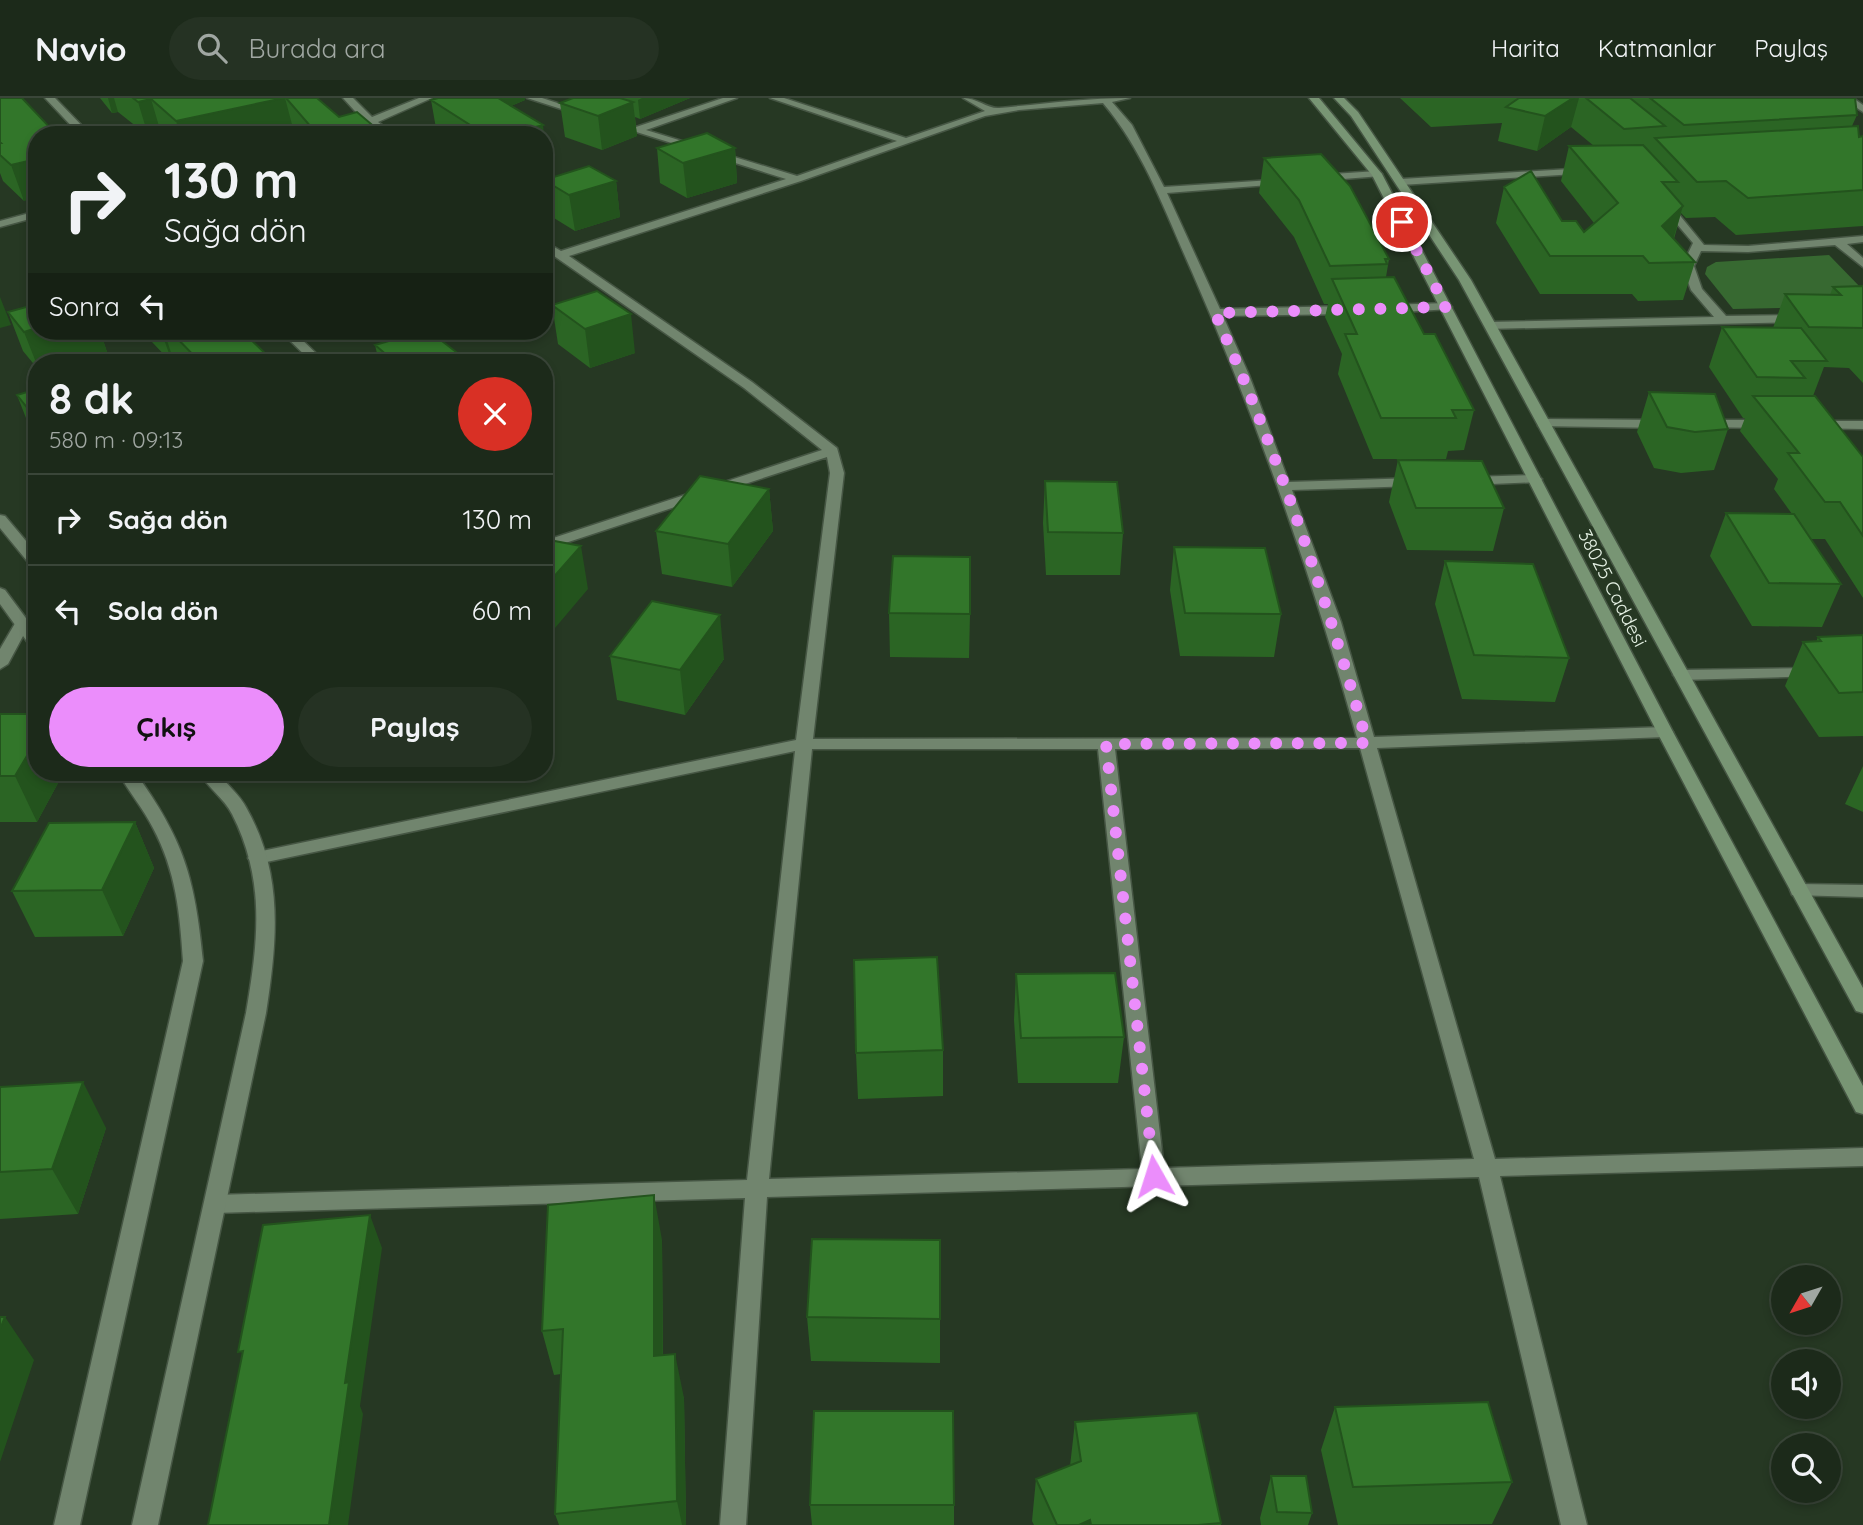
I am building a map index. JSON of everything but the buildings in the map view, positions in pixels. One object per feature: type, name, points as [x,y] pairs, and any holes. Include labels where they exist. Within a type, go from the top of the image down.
[{"type":"main road","name":"38025 Caddesi","points":[[1314,98],[1377,174],[1665,732],[1863,1106]]},
{"type":"main road","name":"38025 Caddesi","points":[[1339,98],[1355,114],[1465,280],[1863,1006]]},
{"type":"street","points":[[50,98],[77,126]]},
{"type":"street","points":[[348,98],[378,126]]},
{"type":"street","points":[[362,126],[427,98]]},
{"type":"street","points":[[532,98],[598,118]]},
{"type":"street","points":[[637,130],[732,98]]},
{"type":"street","points":[[775,98],[907,141]]},
{"type":"street","points":[[968,98],[993,112]]},
{"type":"street","points":[[560,255],[797,179],[993,112],[1125,98]]},
{"type":"street","points":[[1847,98],[1863,109]]},
{"type":"street","points":[[1104,99],[1127,125],[1161,190],[1243,375],[1333,622],[1487,1167],[1574,1525]]},
{"type":"street","points":[[611,122],[797,179]]},
{"type":"street","points":[[1401,182],[1605,170]]},
{"type":"street","points":[[1310,179],[1377,174]]},
{"type":"street","points":[[1161,190],[1296,180]]},
{"type":"street","points":[[1658,197],[1699,243],[1688,266],[1697,290],[1722,319]]},
{"type":"street","points":[[0,224],[28,216]]},
{"type":"street","points":[[1697,248],[1748,249],[1863,239]]},
{"type":"street","points":[[1836,241],[1863,264]]},
{"type":"street","points":[[553,250],[748,385],[832,451],[837,473],[804,744],[757,1187],[733,1525]]},
{"type":"street","points":[[1378,309],[1446,307]]},
{"type":"street","points":[[1215,313],[1364,309]]},
{"type":"street","points":[[1490,326],[1812,318]]},
{"type":"street","points":[[296,340],[310,354]]},
{"type":"street","points":[[1544,423],[1804,427],[1863,425]]},
{"type":"street","points":[[553,543],[832,451]]},
{"type":"street","points":[[1283,486],[1535,479]]},
{"type":"street","points":[[0,519],[28,553]]},
{"type":"street","points":[[0,593],[28,631]]},
{"type":"street","points":[[0,664],[22,623]]},
{"type":"street","points":[[1681,675],[1837,673]]},
{"type":"street","points":[[257,858],[804,744],[1367,743],[1665,732]]},
{"type":"street","points":[[1106,744],[1154,1176]]},
{"type":"street","points":[[67,1525],[193,961],[187,893],[173,848],[152,809],[132,781]]},
{"type":"street","points":[[145,1525],[256,1013],[265,955],[267,905],[257,858],[239,810],[215,781]]},
{"type":"street","points":[[1799,890],[1863,891]]},
{"type":"street","points":[[215,1204],[1863,1157]]},
{"type":"green space","points":[[1829,255],[1863,290],[1863,306],[1733,309],[1705,274],[1707,267],[1716,262]]},
{"type":"route","points":[[1154,1176],[1106,744],[1367,743],[1333,622],[1243,375],[1215,313],[1446,307],[1402,222]]}]
